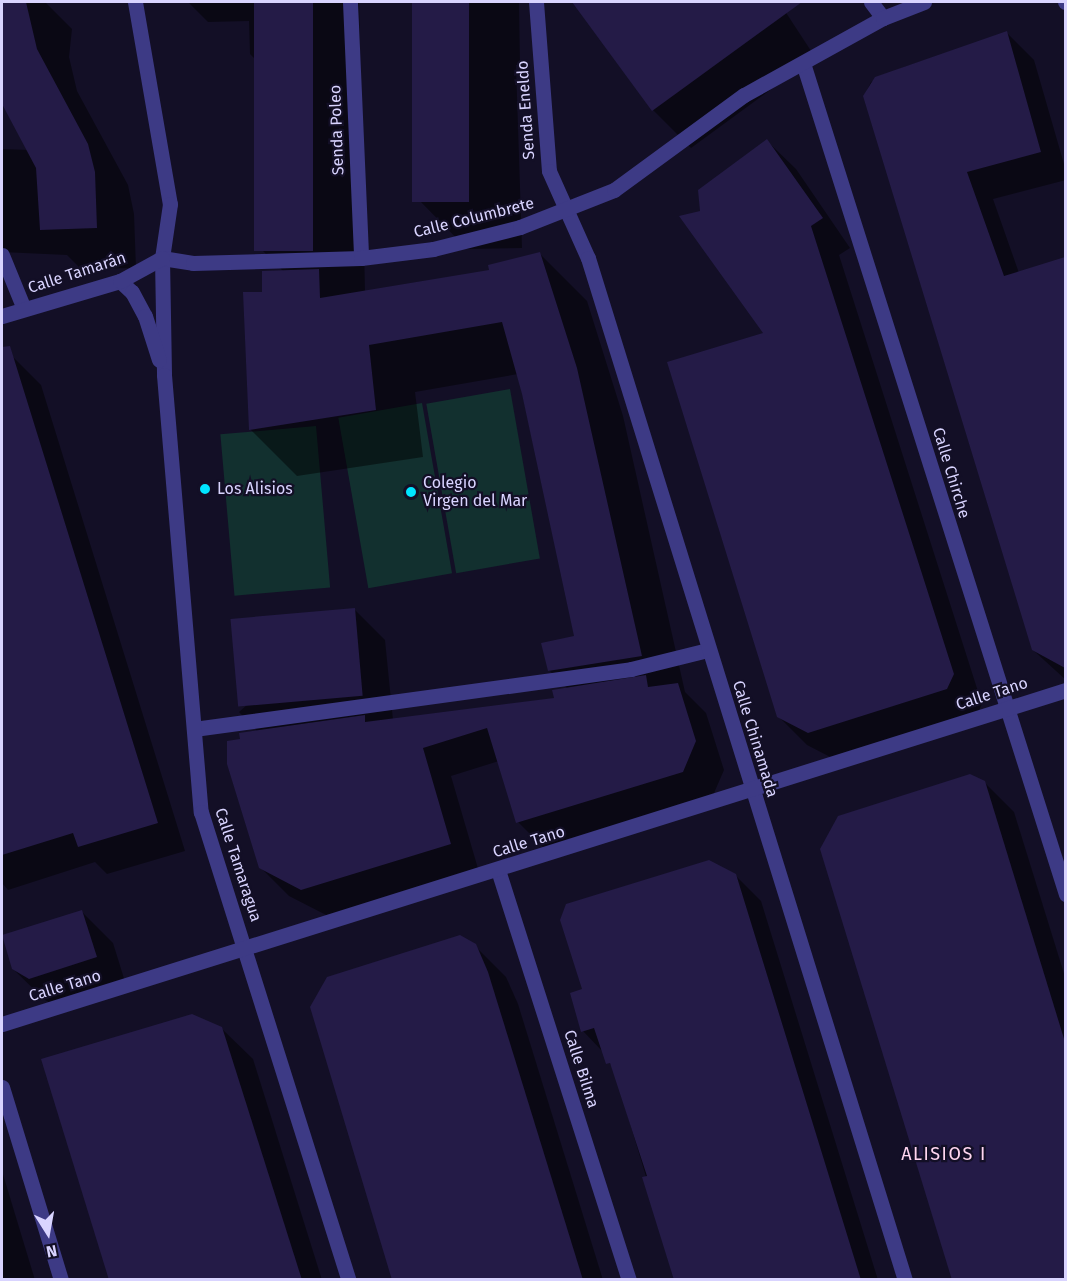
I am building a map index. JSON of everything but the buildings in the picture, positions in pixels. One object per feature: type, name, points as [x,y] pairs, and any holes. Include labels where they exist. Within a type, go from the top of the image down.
[{"type":"street","points":[[135,2],[170,204],[162,258]]},
{"type":"street","name":"Senda Poleo","points":[[350,2],[361,258]]},
{"type":"street","name":"Senda Eneldo","points":[[536,2],[549,171],[565,212]]},
{"type":"street","points":[[871,2],[883,18]]},
{"type":"street","name":"Calle Columbrete","points":[[162,258],[193,263],[361,258],[433,249],[565,212],[614,190],[744,95],[883,18],[924,2]]},
{"type":"street","name":"Calle Chirche","points":[[803,63],[1065,894]]},
{"type":"street","name":"Calle Chinamada","points":[[565,212],[588,258],[708,650],[906,1280]]},
{"type":"street","points":[[2,255],[24,309]]},
{"type":"street","name":"Calle Tamarán","points":[[2,316],[120,281],[162,258]]},
{"type":"street","name":"Calle Tamaragua","points":[[162,258],[164,375],[201,812],[349,1280]]},
{"type":"street","name":"Calle Tamaragua","points":[[120,281],[132,292],[145,316],[164,375]]},
{"type":"street","points":[[194,729],[631,669],[708,650]]},
{"type":"street","name":"Calle Tano","points":[[2,1024],[752,791],[1065,690]]},
{"type":"street","name":"Calle Bilma","points":[[498,870],[629,1280]]},
{"type":"street","points":[[2,1087],[61,1280]]},
{"type":"green space","points":[[510,389],[540,558],[456,573],[426,404]]},
{"type":"green space","points":[[422,403],[452,573],[368,588],[338,418]]},
{"type":"green space","points":[[316,426],[330,587],[234,596],[220,434]]},
{"type":"place","name":"Los Alisios","points":[[205,489]]},
{"type":"place","name":"Colegio Virgen del Mar","points":[[411,492]]},
{"type":"district","name":"ALISIOS I","points":[[944,1154]]}]
